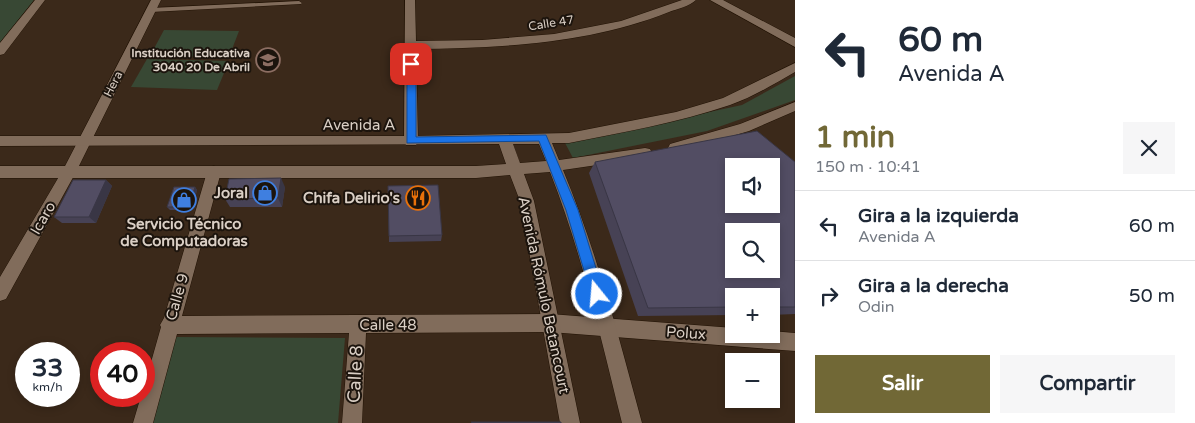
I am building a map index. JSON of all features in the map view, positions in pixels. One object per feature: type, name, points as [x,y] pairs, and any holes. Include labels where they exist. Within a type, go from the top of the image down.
[{"type":"street","points":[[1,48],[40,0]]},
{"type":"street","points":[[410,0],[411,141]]},
{"type":"street","name":"Calle 47","points":[[411,45],[471,45],[576,34],[642,18],[691,0]]},
{"type":"street","points":[[715,0],[795,44]]},
{"type":"street","name":"Hera","points":[[84,142],[153,5]]},
{"type":"street","name":"Avenida A","points":[[0,141],[411,141],[569,138],[676,117],[726,101],[765,84],[795,67]]},
{"type":"street","points":[[0,172],[476,172],[553,166],[670,150],[744,128],[795,106]]},
{"type":"street","points":[[744,128],[758,140]]},
{"type":"street","points":[[543,138],[572,210],[607,327],[632,423]]},
{"type":"street","name":"Avenida Rómulo Betancourt","points":[[504,139],[527,201],[570,423]]},
{"type":"street","name":"Icaro","points":[[0,293],[84,142]]},
{"type":"street","name":"Calle 9","points":[[143,423],[169,325],[214,172]]},
{"type":"street","name":"Calle 48","points":[[169,325],[550,323],[607,327]]},
{"type":"street","name":"Calle 8","points":[[352,423],[358,325]]},
{"type":"street","name":"Polux","points":[[607,327],[795,342]]},
{"type":"lane","points":[[153,5],[299,4]]},
{"type":"green space","points":[[0,0],[34,0],[0,43]]},
{"type":"green space","points":[[164,30],[239,31],[229,57],[150,56]]},
{"type":"green space","points":[[147,59],[229,61],[217,90],[131,87]]},
{"type":"green space","points":[[795,76],[795,100],[707,131],[573,158],[565,143],[742,105]]},
{"type":"green space","points":[[174,337],[345,338],[338,423],[152,423]]},
{"type":"building","points":[[757,131],[795,162],[795,307],[780,307],[780,288],[725,288],[725,307],[648,308],[595,162]]},
{"type":"building","points":[[281,178],[278,198],[225,199],[229,179]]},
{"type":"building","points":[[73,180],[106,180],[89,217],[54,217]]},
{"type":"building","points":[[438,185],[442,235],[389,236],[388,186]]},
{"type":"building","name":"Servicio Técnico de Computadoras","points":[[174,187],[195,187],[189,207],[167,207]]},
{"type":"building","points":[[561,422],[561,423],[472,423]]},
{"type":"place","name":"Institución Educativa 3040 20 De Abril","points":[[268,60]]},
{"type":"place","name":"Joral","points":[[265,193]]},
{"type":"place","name":"Chifa Delirio's","points":[[418,198]]},
{"type":"place","name":"Servicio Técnico de Computadoras","points":[[184,200]]},
{"type":"route","points":[[411,64],[411,141],[543,138],[572,210],[597,294]]}]
